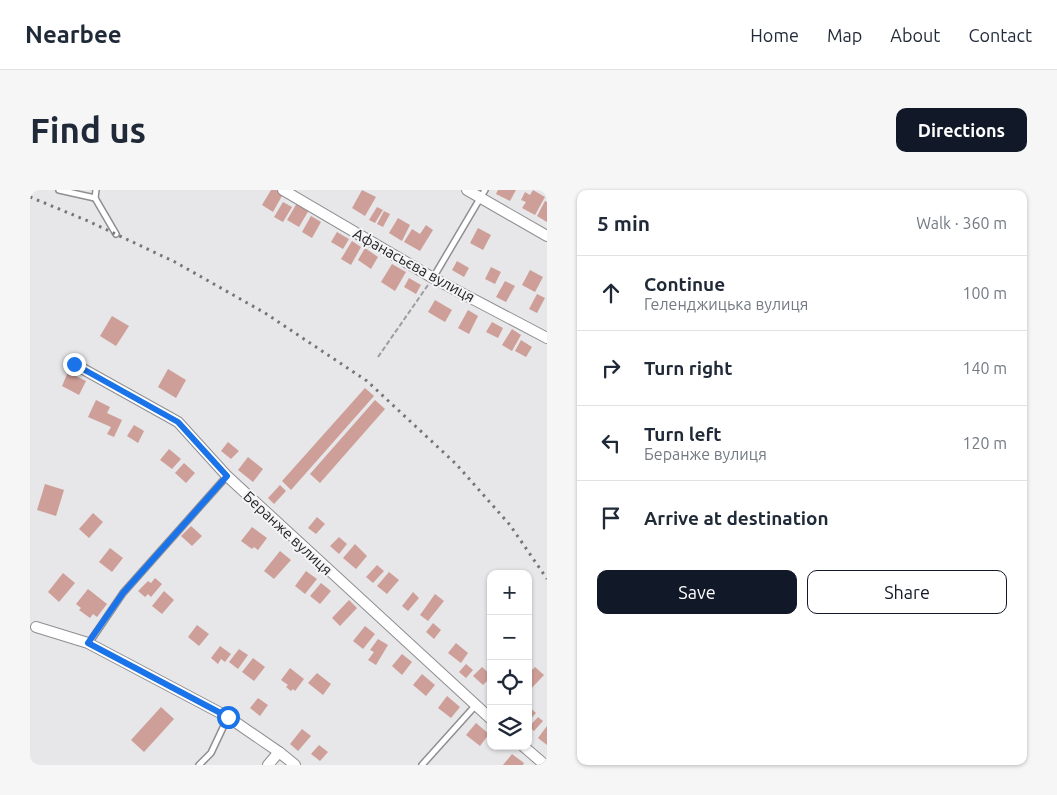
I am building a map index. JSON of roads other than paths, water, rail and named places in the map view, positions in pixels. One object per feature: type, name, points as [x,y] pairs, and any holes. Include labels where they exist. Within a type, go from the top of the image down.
[{"type":"street","name":"Афанасьєва вулиця","points":[[283,190],[433,278],[547,338]]},
{"type":"street","points":[[467,190],[483,194],[547,236]]},
{"type":"street","name":"Беранже вулиця","points":[[74,364],[178,422],[227,476],[487,716]]},
{"type":"street","points":[[36,627],[88,643],[228,717],[280,752],[294,765]]},
{"type":"street","points":[[528,750],[545,765]]},
{"type":"street","points":[[268,765],[280,752]]},
{"type":"lane","points":[[59,190],[94,198]]},
{"type":"lane","points":[[96,190],[94,198],[116,234]]},
{"type":"lane","points":[[433,278],[483,194]]},
{"type":"lane","points":[[88,643],[123,593],[227,476]]},
{"type":"lane","points":[[422,765],[475,706]]},
{"type":"lane","points":[[199,765],[211,753],[228,717]]},
{"type":"railway","points":[[30,197],[88,221],[175,262],[265,313],[367,381],[456,464],[510,525],[547,579]]}]
